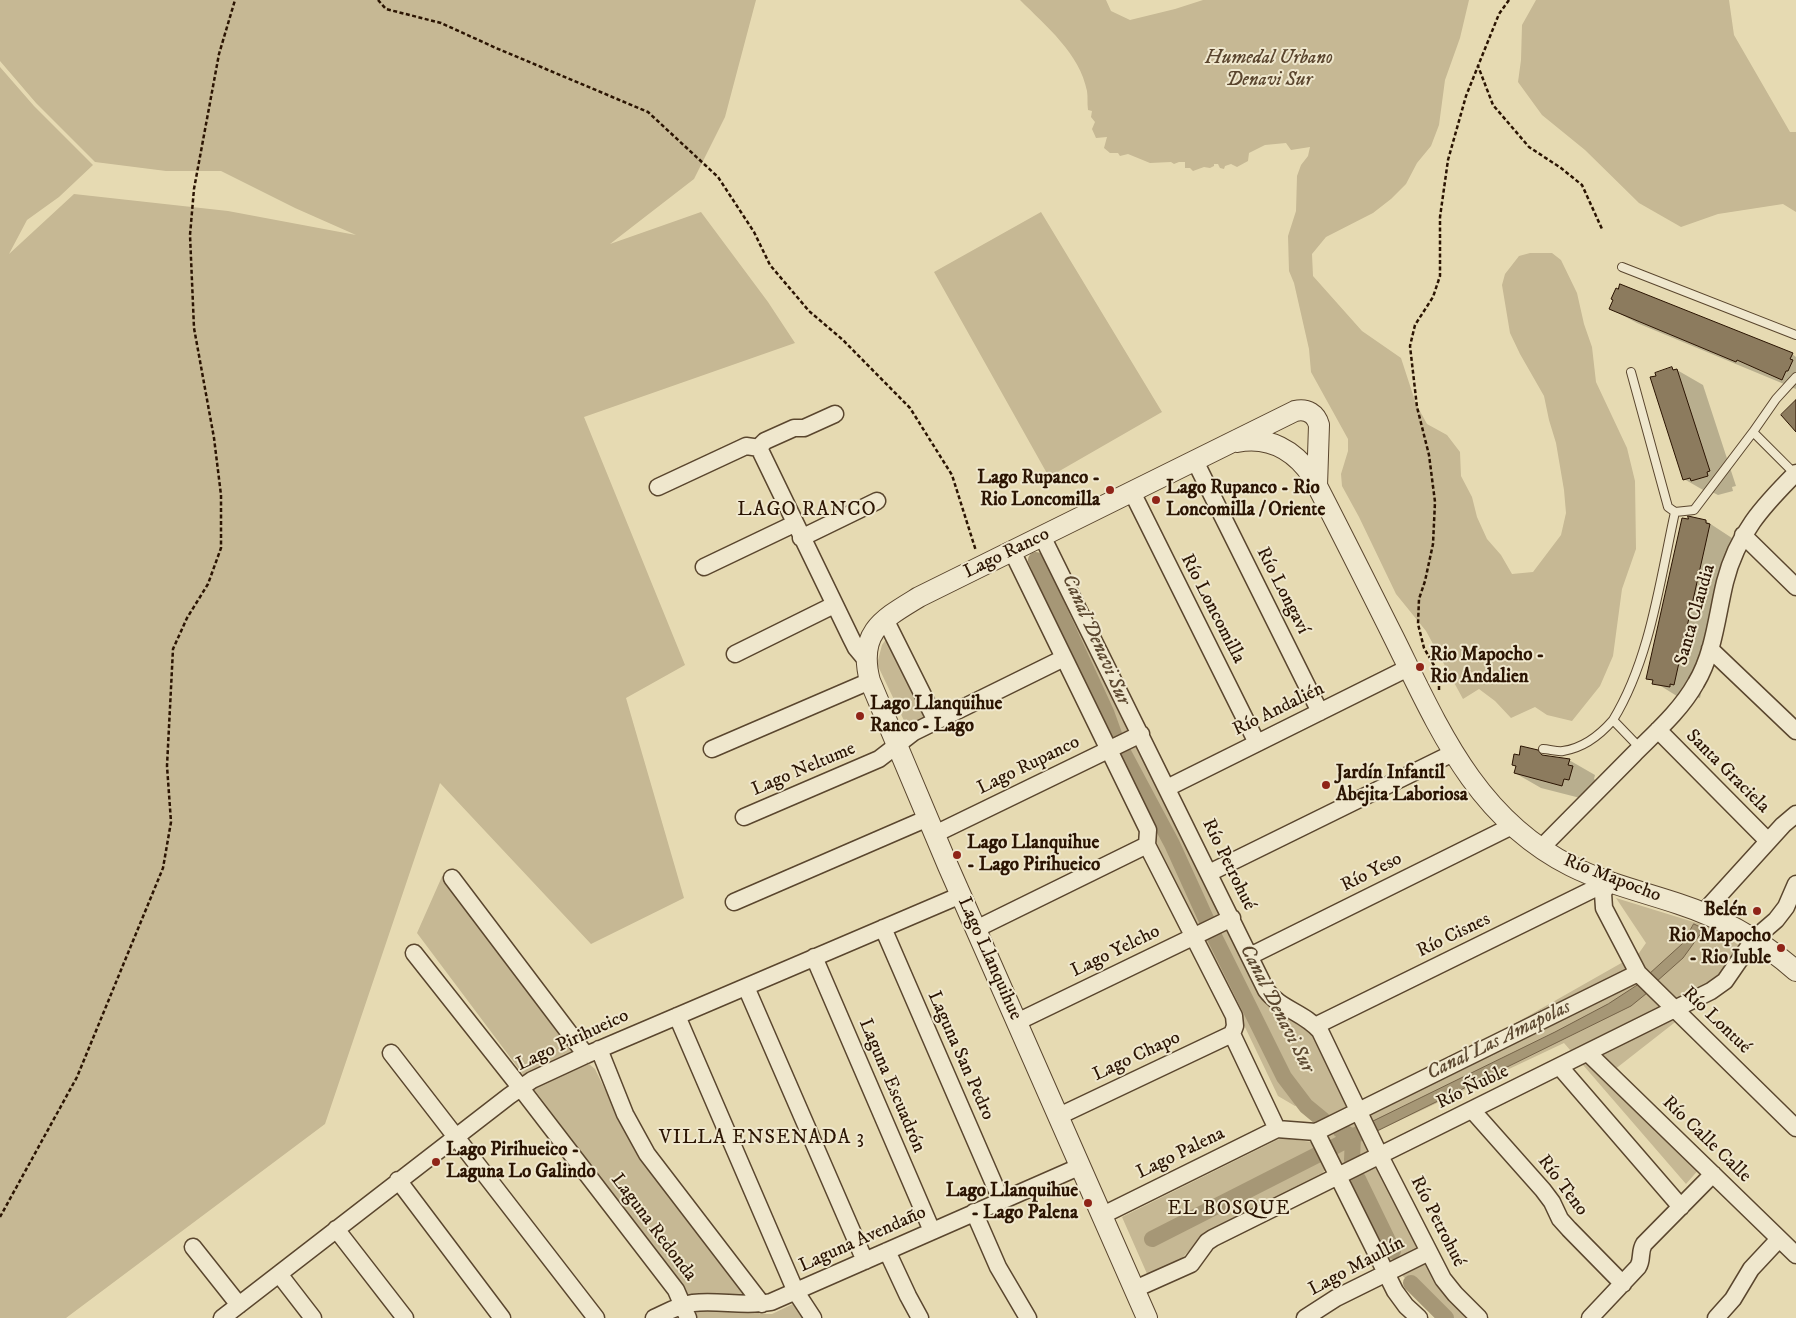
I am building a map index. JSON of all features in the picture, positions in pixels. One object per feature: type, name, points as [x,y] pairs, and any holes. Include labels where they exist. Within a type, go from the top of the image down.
[{"type":"street","name":"Río Mapocho","points":[[1227,445],[1300,409],[1310,412],[1314,415],[1319,426],[1318,486]]},
{"type":"street","points":[[658,487],[746,446],[760,448],[765,441],[794,428],[804,428],[836,414]]},
{"type":"street","name":"Río Mapocho","points":[[1227,445],[1249,440],[1269,442],[1280,446],[1298,458],[1312,476],[1408,668],[1453,753],[1480,792],[1512,826],[1541,848],[1573,867],[1704,913],[1754,939],[1773,951],[1796,971]]},
{"type":"street","name":"Lago Ranco","points":[[866,660],[870,638],[879,624],[920,597],[1227,445]]},
{"type":"street","name":"Lago Llanquihue","points":[[760,448],[760,453],[834,605],[856,648],[866,660],[870,681],[896,745],[1147,1318]]},
{"type":"street","name":"Río Longaví","points":[[1195,461],[1320,712]]},
{"type":"street","name":"Santa Claudia","points":[[1541,848],[1658,730],[1688,696],[1705,666],[1728,573],[1744,535],[1764,505],[1796,473]]},
{"type":"street","name":"Río Loncomilla","points":[[1132,492],[1257,743]]},
{"type":"street","points":[[704,567],[877,501]]},
{"type":"street","points":[[1744,535],[1796,587]]},
{"type":"street","name":"Río Petrohué","points":[[1042,536],[1269,994],[1277,1001],[1306,1018],[1323,1037],[1429,1252],[1448,1286],[1480,1318]]},
{"type":"street","points":[[1012,551],[1148,830],[1147,844],[1234,1016],[1235,1026],[1232,1034],[1277,1129],[1316,1132],[1400,1299],[1419,1318]]},
{"type":"street","points":[[735,654],[834,605]]},
{"type":"street","points":[[885,619],[936,721]]},
{"type":"street","points":[[1710,648],[1796,731]]},
{"type":"street","name":"Lago Neltume","points":[[744,817],[879,759],[908,736],[1064,658]]},
{"type":"street","name":"Río Andalién","points":[[1167,788],[1408,668]]},
{"type":"street","points":[[712,749],[870,681]]},
{"type":"street","name":"Santa Graciela","points":[[1658,730],[1768,841]]},
{"type":"street","name":"Lago Rupanco","points":[[734,902],[931,826],[1109,750],[1141,734]]},
{"type":"street","points":[[1209,873],[1453,753]]},
{"type":"street","points":[[1704,913],[1768,841],[1796,814]]},
{"type":"street","name":"Río Yeso","points":[[1250,956],[1512,826]]},
{"type":"street","points":[[976,929],[1147,844]]},
{"type":"street","name":"Laguna Redonda","points":[[452,878],[592,1052],[647,1154],[762,1304]]},
{"type":"street","name":"Río Lontué","points":[[1610,881],[1603,893],[1604,908],[1638,973],[1796,1128]]},
{"type":"street","name":"Río Cisnes","points":[[1315,1026],[1610,881]]},
{"type":"street","name":"Río Ñuble","points":[[1135,1289],[1191,1264],[1207,1242],[1213,1238],[1338,1178],[1711,991],[1725,981],[1754,939],[1776,920],[1786,907],[1796,884]]},
{"type":"street","name":"Lago Pirihueico","points":[[222,1318],[520,1087],[545,1073],[592,1052],[961,895]]},
{"type":"street","name":"Lago Yelcho","points":[[1017,1022],[1232,918]]},
{"type":"street","name":"Laguna San Pedro","points":[[883,928],[1001,1200]]},
{"type":"street","name":"Laguna Redonda","points":[[414,953],[676,1290],[686,1312]]},
{"type":"street","name":"Laguna Escuadrón","points":[[814,958],[932,1231]]},
{"type":"street","name":"Río Ñuble","points":[[1316,1132],[1638,973]]},
{"type":"street","points":[[746,987],[865,1261]]},
{"type":"street","points":[[676,1016],[796,1292],[813,1318]]},
{"type":"street","name":"Lago Chapo","points":[[1059,1116],[1232,1034]]},
{"type":"street","points":[[391,1053],[596,1318]]},
{"type":"street","name":"Río Calle Calle","points":[[1588,1053],[1796,1255]]},
{"type":"street","points":[[1560,1067],[1681,1207]]},
{"type":"street","name":"Río Teno","points":[[1472,1110],[1543,1190],[1552,1202],[1560,1219],[1569,1230],[1623,1284]]},
{"type":"street","name":"Lago Palena","points":[[1103,1215],[1277,1129]]},
{"type":"street","name":"Laguna Avendaño","points":[[654,1318],[686,1312],[699,1303],[762,1304],[796,1292],[1081,1166]]},
{"type":"street","points":[[1590,1318],[1641,1263],[1641,1249],[1644,1244],[1713,1174]]},
{"type":"street","points":[[398,1180],[502,1318]]},
{"type":"street","points":[[974,1212],[998,1266],[1028,1318]]},
{"type":"street","points":[[336,1229],[405,1318]]},
{"type":"street","points":[[1716,1318],[1733,1299],[1751,1269],[1779,1238]]},
{"type":"street","points":[[193,1247],[239,1305]]},
{"type":"street","points":[[887,1251],[920,1318]]},
{"type":"street","name":"Lago Maullín","points":[[1305,1318],[1336,1298],[1429,1252]]},
{"type":"street","points":[[279,1274],[313,1318]]},
{"type":"lane","points":[[1622,267],[1796,335]]},
{"type":"lane","points":[[1631,372],[1668,507],[1675,512],[1694,510],[1776,399],[1796,378]]},
{"type":"lane","points":[[1753,432],[1796,473]]},
{"type":"lane","points":[[1543,749],[1561,751],[1575,748],[1597,736],[1613,720],[1627,695],[1641,658],[1652,617],[1675,512]]},
{"type":"lane","points":[[1613,720],[1640,748]]},
{"type":"path","points":[[0,1216],[77,1077],[163,868],[171,822],[166,766],[173,649],[187,618],[208,584],[221,548],[221,495],[214,438],[194,328],[190,235],[194,189],[219,54],[235,0]]},
{"type":"path","points":[[378,0],[386,9],[441,22],[496,48],[648,112],[718,177],[754,232],[770,265],[809,310],[843,340],[910,408],[927,433],[952,475],[981,567]]},
{"type":"path","points":[[1431,712],[1438,696],[1440,680],[1437,668],[1427,653],[1420,636],[1418,611],[1419,599],[1430,563],[1433,544],[1435,502],[1429,455],[1416,398],[1410,346],[1415,324],[1433,296],[1440,276],[1440,217],[1448,160],[1463,104],[1499,14],[1509,0]]},
{"type":"path","points":[[1478,66],[1493,105],[1529,147],[1561,168],[1582,185],[1602,229]]},
{"type":"green space","points":[[0,0],[756,0],[725,117],[694,179],[610,244],[701,212],[768,302],[795,343],[584,417],[685,665],[626,698],[684,898],[591,944],[440,783],[325,1124],[66,1318],[0,1318],[0,67],[34,106],[93,165],[59,197],[27,220],[9,254],[74,194],[228,211],[356,235],[295,208],[221,171],[166,171],[95,162],[36,103],[0,61]]},
{"type":"green space","name":"Humedal Urbano Denavi Sur","points":[[1020,0],[1106,0],[1111,11],[1130,20],[1203,0],[1469,0],[1460,38],[1445,80],[1439,125],[1431,146],[1417,163],[1406,184],[1391,199],[1373,213],[1326,237],[1312,254],[1313,276],[1362,331],[1401,358],[1416,404],[1427,424],[1447,435],[1460,452],[1461,476],[1472,497],[1477,517],[1487,539],[1501,555],[1512,574],[1533,572],[1561,535],[1566,513],[1556,443],[1544,396],[1510,333],[1502,285],[1505,274],[1519,256],[1530,253],[1552,253],[1561,260],[1577,293],[1584,324],[1592,347],[1596,382],[1627,448],[1635,481],[1636,549],[1622,589],[1613,656],[1600,686],[1572,721],[1547,715],[1535,707],[1511,718],[1495,701],[1479,689],[1463,699],[1426,631],[1396,594],[1342,486],[1341,474],[1348,451],[1348,439],[1311,372],[1309,349],[1294,283],[1289,271],[1288,236],[1296,211],[1297,176],[1301,165],[1308,156],[1310,147],[1291,150],[1286,143],[1265,145],[1249,153],[1248,161],[1237,167],[1231,164],[1225,166],[1224,169],[1220,168],[1218,164],[1214,164],[1210,168],[1204,167],[1193,171],[1190,168],[1185,168],[1185,162],[1174,164],[1171,162],[1150,163],[1128,154],[1120,156],[1118,153],[1110,153],[1104,148],[1107,137],[1096,138],[1092,129],[1095,122],[1091,117],[1092,111],[1088,110],[1087,91],[1083,78],[1070,53],[1051,30]]},
{"type":"green space","points":[[1536,0],[1729,0],[1734,35],[1790,132],[1796,132],[1796,212],[1783,204],[1718,214],[1681,227],[1639,203],[1585,150],[1542,115],[1518,82],[1522,25]]},
{"type":"green space","points":[[1041,212],[1162,412],[1049,477],[934,272]]},
{"type":"green space","points":[[1049,562],[1266,999],[1313,1035],[1359,1112],[1639,953],[1646,943],[1616,898],[1713,928],[1743,948],[1683,1016],[1614,1070],[1708,1159],[1686,1184],[1564,1043],[1363,1138],[1409,1232],[1449,1286],[1486,1318],[1442,1318],[1387,1259],[1308,1101],[1295,1106],[1278,1096],[1027,572]]},
{"type":"green space","points":[[889,635],[929,716],[909,731],[877,664],[882,645]]},
{"type":"green space","points":[[444,872],[571,1049],[595,1069],[634,1149],[760,1314],[772,1314],[797,1302],[805,1318],[697,1318],[674,1276],[417,933]]},
{"type":"green space","points":[[1281,1138],[1312,1142],[1326,1168],[1321,1176],[1201,1239],[1175,1265],[1148,1276],[1122,1217]]},
{"type":"shaded area","points":[[1694,924],[1704,929],[1683,958],[1656,982],[1649,974],[1682,944]]},
{"type":"shaded area","points":[[1638,985],[1647,993],[1631,1006],[1375,1132],[1371,1122],[1555,1032],[1608,1004]]},
{"type":"building","points":[[1620,284],[1793,353],[1790,359],[1793,360],[1788,371],[1786,371],[1782,380],[1609,309],[1613,300],[1611,299]]},
{"type":"building","points":[[1672,367],[1673,370],[1677,369],[1710,471],[1707,472],[1708,476],[1691,481],[1690,478],[1683,480],[1650,377],[1656,376],[1655,373]]},
{"type":"building","points":[[1796,400],[1796,432],[1781,415]]},
{"type":"building","points":[[1688,516],[1706,520],[1706,523],[1710,524],[1674,685],[1670,684],[1670,687],[1652,684],[1653,680],[1646,679],[1682,518],[1688,519]]},
{"type":"building","points":[[1521,746],[1538,750],[1542,755],[1570,759],[1568,765],[1573,766],[1569,780],[1564,779],[1562,786],[1514,773],[1516,766],[1512,765],[1514,754],[1519,755]]},
{"type":"waterway","name":"Canal Denavi Sur","points":[[1036,560],[1106,712],[1115,737]]},
{"type":"waterway","name":"Canal Denavi Sur","points":[[1124,754],[1172,844],[1207,921]]},
{"type":"waterway","name":"Canal Denavi Sur","points":[[1214,936],[1284,1077],[1306,1106],[1323,1120]]},
{"type":"waterway","name":"Canal Denavi Sur","points":[[1340,1130],[1353,1137],[1352,1160]]},
{"type":"waterway","points":[[1332,1148],[1360,1133]]},
{"type":"waterway","points":[[1152,1239],[1319,1154]]},
{"type":"waterway","name":"Canal Denavi Sur","points":[[1358,1179],[1393,1251]]},
{"type":"waterway","name":"Canal Denavi Sur","points":[[1411,1283],[1446,1318]]},
{"type":"place","name":"Lago Rupanco - Rio Loncomilla","points":[[1110,490]]},
{"type":"place","name":"Lago Rupanco - Rio Loncomilla / Oriente","points":[[1156,500]]},
{"type":"place","name":"Rio Mapocho - Rio Andalien","points":[[1420,667]]},
{"type":"place","name":"Lago Llanquihue Ranco - Lago","points":[[860,716]]},
{"type":"place","name":"Jardín Infantil Abejita Laboriosa","points":[[1326,785]]},
{"type":"place","name":"Lago Llanquihue - Lago Pirihueico","points":[[957,855]]},
{"type":"place","name":"Belén","points":[[1757,911]]},
{"type":"place","name":"Rio Mapocho - Rio Iuble","points":[[1781,948]]},
{"type":"place","name":"Lago Pirihueico - Laguna Lo Galindo","points":[[436,1162]]},
{"type":"place","name":"Lago Llanquihue - Lago Palena","points":[[1088,1203]]},
{"type":"district","name":"LAGO RANCO","points":[[807,511]]},
{"type":"district","name":"VILLA ENSENADA 3","points":[[762,1139]]},
{"type":"district","name":"EL BOSQUE","points":[[1229,1210]]},
{"type":"water label","name":"Canal Las Amapolas","points":[[1499,1041]]}]
